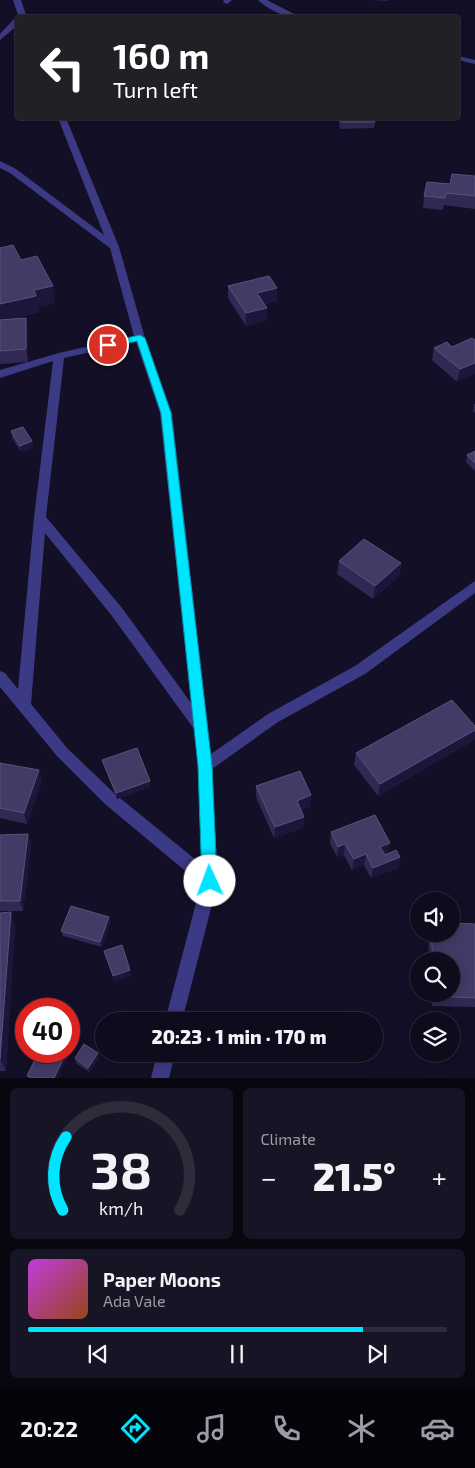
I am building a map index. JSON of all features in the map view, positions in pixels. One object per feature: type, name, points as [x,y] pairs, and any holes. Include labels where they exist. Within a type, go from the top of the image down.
[{"type":"street","points":[[17,0],[20,15]]},
{"type":"street","points":[[262,0],[291,15]]},
{"type":"street","points":[[0,38],[15,24]]},
{"type":"street","points":[[460,58],[475,62]]},
{"type":"street","points":[[63,120],[114,247],[140,338],[166,413],[205,766],[210,881],[176,1012]]},
{"type":"street","points":[[0,164],[114,247]]},
{"type":"street","points":[[0,374],[59,356],[140,338]]},
{"type":"street","points":[[24,705],[40,518],[59,356]]},
{"type":"street","points":[[40,518],[117,612],[201,727]]},
{"type":"street","points":[[205,766],[273,718],[360,670],[475,586]]},
{"type":"street","points":[[0,677],[62,752],[110,799],[210,881]]},
{"type":"street","points":[[160,1078],[164,1062]]},
{"type":"building","points":[[340,120],[374,120],[375,122],[341,122]]},
{"type":"building","points":[[452,174],[475,176],[475,196],[446,193],[445,198],[424,196],[427,182],[450,184]]},
{"type":"building","points":[[13,245],[21,260],[37,256],[53,286],[34,290],[36,296],[0,304],[0,248]]},
{"type":"building","points":[[269,276],[277,288],[257,293],[267,308],[246,313],[228,286]]},
{"type":"building","points":[[26,318],[26,349],[0,351],[0,320]]},
{"type":"building","points":[[472,338],[475,340],[475,363],[460,369],[434,348],[447,342],[452,347]]},
{"type":"building","points":[[23,427],[32,441],[20,446],[11,431]]},
{"type":"building","points":[[475,451],[475,463],[467,455]]},
{"type":"building","points":[[364,539],[401,563],[375,586],[339,561]]},
{"type":"building","points":[[452,700],[475,726],[475,730],[380,784],[356,753]]},
{"type":"building","points":[[137,748],[150,781],[116,793],[102,760]]},
{"type":"building","points":[[0,763],[39,770],[24,813],[0,808]]},
{"type":"building","points":[[300,771],[311,795],[297,801],[304,817],[275,827],[256,786]]},
{"type":"building","points":[[375,815],[390,843],[380,847],[385,855],[396,850],[400,857],[373,868],[366,854],[354,859],[345,844],[338,847],[331,832]]},
{"type":"building","points":[[28,834],[20,901],[0,901],[0,835]]},
{"type":"building","points":[[71,906],[109,917],[100,942],[61,931]]},
{"type":"building","points":[[11,912],[0,1059],[0,913]]},
{"type":"building","points":[[460,923],[475,924],[475,998],[460,997],[460,952],[432,952],[432,942],[460,942]]},
{"type":"building","points":[[122,945],[130,970],[113,976],[104,951]]},
{"type":"building","points":[[84,1044],[95,1051],[95,1058],[88,1068],[80,1062],[80,1050]]},
{"type":"building","points":[[33,1063],[61,1063],[54,1078],[31,1078],[27,1076]]},
{"type":"route","points":[[108,345],[140,338],[166,413],[205,766],[210,881]]}]
